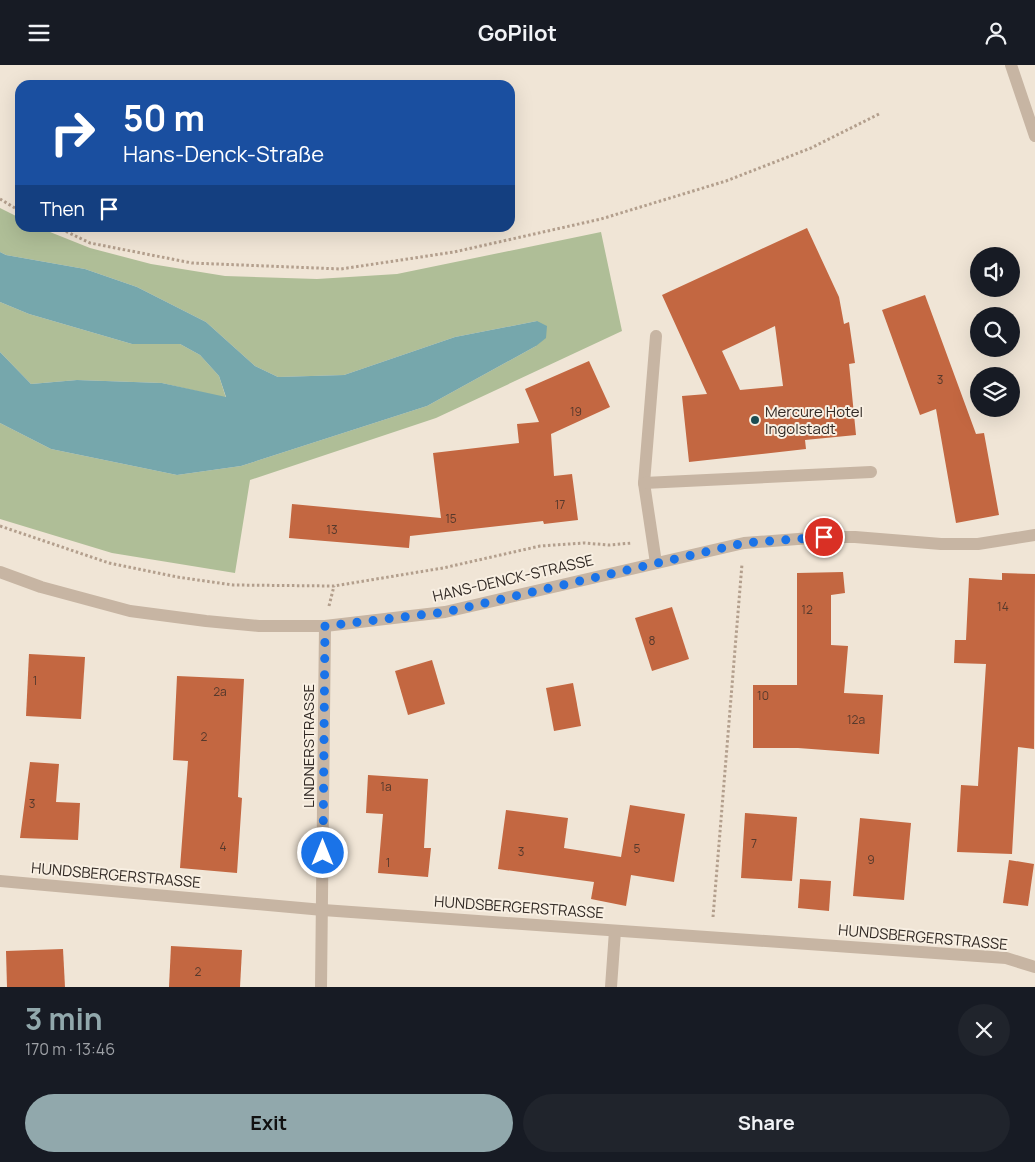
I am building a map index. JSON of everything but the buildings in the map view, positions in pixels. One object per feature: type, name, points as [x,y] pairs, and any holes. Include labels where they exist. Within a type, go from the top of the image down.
[{"type":"street","points":[[1011,65],[1035,136]]},
{"type":"street","points":[[656,336],[644,483],[656,563]]},
{"type":"street","points":[[644,483],[871,472]]},
{"type":"street","name":"HANS-DENCK-STRASSE","points":[[0,572],[41,587],[130,611],[259,626],[325,626],[446,612],[744,543],[824,537],[855,537],[940,544],[978,544],[1035,535]]},
{"type":"street","name":"LINDNERSTRASSE","points":[[321,987],[325,626]]},
{"type":"street","name":"HUNDSBERGERSTRASSE","points":[[0,881],[323,910],[1006,958],[1035,967]]},
{"type":"street","points":[[611,987],[615,931]]},
{"type":"path","points":[[67,232],[90,243],[192,263],[341,269],[454,252],[601,219],[726,181],[811,148],[881,113]]},
{"type":"path","points":[[0,199],[15,208]]},
{"type":"path","points":[[0,526],[109,563],[177,577],[233,585],[334,586],[443,568],[540,546],[584,543],[609,545],[652,540]]},
{"type":"path","points":[[712,937],[744,543]]},
{"type":"green space","points":[[0,208],[15,216],[15,232],[50,232],[90,248],[151,264],[225,276],[317,279],[397,274],[601,232],[622,331],[436,418],[250,480],[235,573],[112,553],[0,519],[0,423],[51,449],[177,475],[241,466],[427,406],[536,346],[537,321],[455,337],[344,375],[278,377],[255,366],[206,322],[137,287],[85,269],[6,255],[0,252]]},
{"type":"green space","points":[[0,302],[29,314],[132,344],[180,344],[200,355],[219,376],[226,398],[162,383],[77,380],[31,384],[0,352]]},
{"type":"water","points":[[0,252],[6,255],[85,269],[137,287],[206,322],[255,366],[278,377],[344,375],[455,337],[537,321],[547,326],[546,338],[536,346],[427,406],[241,466],[177,475],[51,449],[0,423],[0,352],[31,384],[77,380],[162,383],[226,397],[219,376],[200,355],[180,344],[132,344],[29,314],[0,302]]},
{"type":"place","name":"Mercure Hotel Ingolstadt","points":[[755,420]]},
{"type":"route","points":[[323,853],[325,626],[446,612],[744,543],[824,537]]}]
